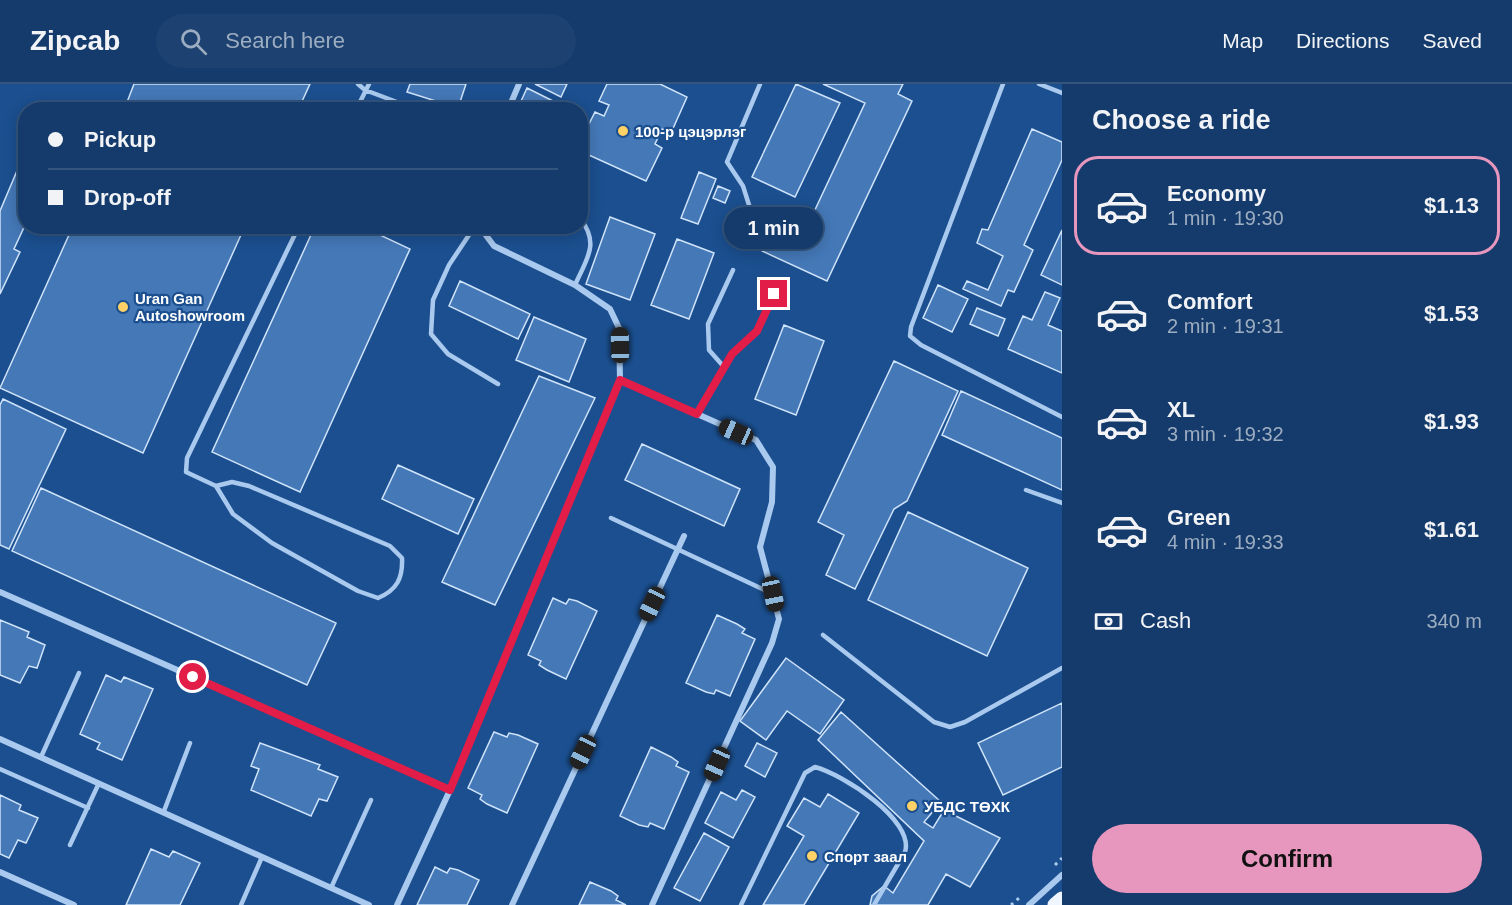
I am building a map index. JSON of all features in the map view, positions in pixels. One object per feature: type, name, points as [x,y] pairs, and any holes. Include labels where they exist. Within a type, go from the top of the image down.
[{"type":"main road","points":[[1055,905],[1062,899]]},
{"type":"street","points":[[511,102],[519,84]]},
{"type":"street","points":[[397,905],[450,790],[620,380],[619,328],[610,309],[575,285],[494,246],[484,234]]},
{"type":"street","points":[[620,380],[756,440],[773,467],[772,502],[760,547],[779,619],[772,643],[652,905]]},
{"type":"street","points":[[512,905],[684,536]]},
{"type":"street","points":[[0,592],[450,790]]},
{"type":"street","points":[[0,739],[369,905]]},
{"type":"street","points":[[0,872],[74,905]]},
{"type":"street","points":[[1029,905],[1062,875]]},
{"type":"lane","points":[[358,84],[366,90],[397,102]]},
{"type":"lane","points":[[360,102],[369,84]]},
{"type":"lane","points":[[755,224],[743,186],[727,162],[760,84]]},
{"type":"lane","points":[[1003,84],[911,327],[910,336],[921,345],[1062,417]]},
{"type":"lane","points":[[1040,84],[1062,93]]},
{"type":"lane","points":[[575,285],[592,246],[591,232],[588,228]]},
{"type":"lane","points":[[216,486],[232,482],[249,486],[390,546],[402,558],[402,574],[392,592],[378,598],[358,591],[272,543],[233,514],[216,486],[186,472],[188,458],[295,234]]},
{"type":"lane","points":[[471,234],[449,264],[433,300],[431,334],[448,354],[498,384]]},
{"type":"lane","points":[[724,367],[709,350],[708,324],[733,270]]},
{"type":"lane","points":[[697,414],[732,354],[757,331],[774,294]]},
{"type":"lane","points":[[1026,490],[1062,503]]},
{"type":"lane","points":[[611,518],[676,551],[773,594]]},
{"type":"lane","points":[[823,635],[934,722],[950,727],[965,722],[1062,668]]},
{"type":"lane","points":[[41,757],[79,674]]},
{"type":"lane","points":[[164,811],[190,743]]},
{"type":"lane","points":[[741,905],[805,773],[815,767],[831,771],[873,798],[906,835],[908,844],[905,852],[874,905]]},
{"type":"lane","points":[[0,769],[88,808]]},
{"type":"lane","points":[[70,845],[99,783]]},
{"type":"lane","points":[[331,888],[371,800]]},
{"type":"lane","points":[[241,905],[262,857]]},
{"type":"building","points":[[134,84],[310,84],[302,102],[127,102]]},
{"type":"building","points":[[410,84],[466,84],[460,102],[439,102],[407,92]]},
{"type":"building","points":[[535,84],[567,84],[561,97]]},
{"type":"building","name":"100-р цэцэрлэг","points":[[607,84],[660,84],[687,97],[671,133],[662,129],[655,144],[662,148],[646,181],[588,155],[588,126],[595,112],[604,116],[609,105],[599,101]]},
{"type":"building","points":[[796,84],[840,103],[795,197],[752,177]]},
{"type":"building","points":[[823,84],[903,84],[898,94],[912,101],[827,281],[762,251],[773,226],[789,234],[786,240],[798,246],[865,103]]},
{"type":"building","points":[[527,88],[555,102],[521,102]]},
{"type":"building","points":[[1032,129],[1062,142],[1062,160],[1024,245],[1033,250],[1014,292],[1008,290],[1001,306],[963,289],[967,281],[988,290],[1003,256],[977,243],[982,229],[988,230]]},
{"type":"building","points":[[18,168],[18,234],[21,234],[14,249],[20,252],[0,294],[0,211]]},
{"type":"building","points":[[699,172],[716,179],[698,224],[681,218]]},
{"type":"building","points":[[718,186],[730,191],[725,203],[713,198]]},
{"type":"building","points":[[610,217],[655,234],[630,300],[586,284]]},
{"type":"building","points":[[1062,230],[1062,285],[1041,275]]},
{"type":"building","name":"Uran Gan Autoshowroom","points":[[69,234],[241,234],[143,453],[0,388]]},
{"type":"building","points":[[311,234],[378,234],[410,249],[300,492],[212,452]]},
{"type":"building","points":[[677,239],[714,253],[689,319],[651,305]]},
{"type":"building","points":[[460,281],[530,314],[518,339],[449,306]]},
{"type":"building","points":[[938,285],[968,299],[952,332],[923,318]]},
{"type":"building","points":[[1045,292],[1060,298],[1048,325],[1062,331],[1062,373],[1008,349],[1023,316],[1032,320]]},
{"type":"building","points":[[977,308],[1005,319],[998,336],[970,324]]},
{"type":"building","points":[[534,317],[586,339],[569,382],[516,360]]},
{"type":"building","points":[[784,325],[824,341],[796,415],[755,399]]},
{"type":"building","points":[[894,361],[958,391],[907,501],[894,509],[855,589],[826,575],[844,535],[818,522]]},
{"type":"building","points":[[539,376],[595,398],[495,605],[442,582]]},
{"type":"building","points":[[961,391],[1062,438],[1062,490],[942,435]]},
{"type":"building","points":[[3,399],[66,429],[9,549],[0,545],[0,405]]},
{"type":"building","points":[[642,444],[740,489],[724,526],[625,480]]},
{"type":"building","points":[[398,465],[474,499],[458,534],[382,499]]},
{"type":"building","points":[[41,488],[336,623],[307,685],[12,551]]},
{"type":"building","points":[[908,512],[1028,568],[987,656],[868,600]]},
{"type":"building","points":[[553,598],[566,604],[569,599],[577,601],[597,611],[566,679],[539,665],[541,661],[528,655]]},
{"type":"building","points":[[717,615],[745,629],[742,633],[755,639],[730,696],[716,690],[714,694],[706,692],[686,683]]},
{"type":"building","points":[[0,620],[29,632],[27,637],[45,645],[37,668],[29,666],[20,683],[0,675]]},
{"type":"building","points":[[786,658],[844,700],[820,734],[787,711],[766,740],[740,721]]},
{"type":"building","points":[[106,675],[121,682],[124,677],[153,689],[122,760],[97,749],[100,743],[80,734]]},
{"type":"building","points":[[1062,703],[1062,767],[1003,795],[978,743]]},
{"type":"building","name":"УБДС ТӨХК","points":[[841,712],[941,802],[924,822],[933,828],[944,810],[1000,838],[970,887],[946,874],[928,905],[870,905],[872,896],[884,886],[893,893],[924,841],[818,740]]},
{"type":"building","points":[[494,732],[507,737],[509,733],[518,735],[538,744],[507,813],[487,804],[480,799],[482,795],[468,788]]},
{"type":"building","points":[[260,743],[320,765],[318,769],[338,777],[327,801],[319,799],[311,816],[251,790],[259,769],[251,766]]},
{"type":"building","points":[[757,743],[777,753],[765,777],[745,766]]},
{"type":"building","points":[[651,747],[671,757],[678,762],[676,766],[689,772],[664,829],[650,823],[648,827],[639,825],[620,816]]},
{"type":"building","points":[[742,790],[755,797],[733,838],[705,823],[721,792],[736,800]]},
{"type":"building","name":"Спорт заал","points":[[828,794],[859,813],[804,905],[763,905],[804,836],[787,826],[804,798],[820,807]]},
{"type":"building","points":[[0,795],[21,805],[19,810],[38,818],[26,843],[18,840],[9,858],[0,854]]},
{"type":"building","points":[[704,833],[729,847],[700,901],[674,888]]},
{"type":"building","points":[[151,849],[169,857],[173,851],[200,863],[180,905],[126,905]]},
{"type":"building","points":[[435,867],[447,873],[450,868],[458,870],[479,880],[467,905],[417,905]]},
{"type":"building","points":[[590,882],[611,891],[618,896],[616,900],[626,905],[579,905]]},
{"type":"place","name":"100-р цэцэрлэг","points":[[623,131]]},
{"type":"place","name":"Uran Gan Autoshowroom","points":[[123,307]]},
{"type":"place","name":"УБДС ТӨХК","points":[[912,806]]},
{"type":"place","name":"Спорт заал","points":[[812,856]]},
{"type":"route","points":[[193,677],[450,790],[620,380],[697,414],[732,354],[757,331],[774,294]]}]
